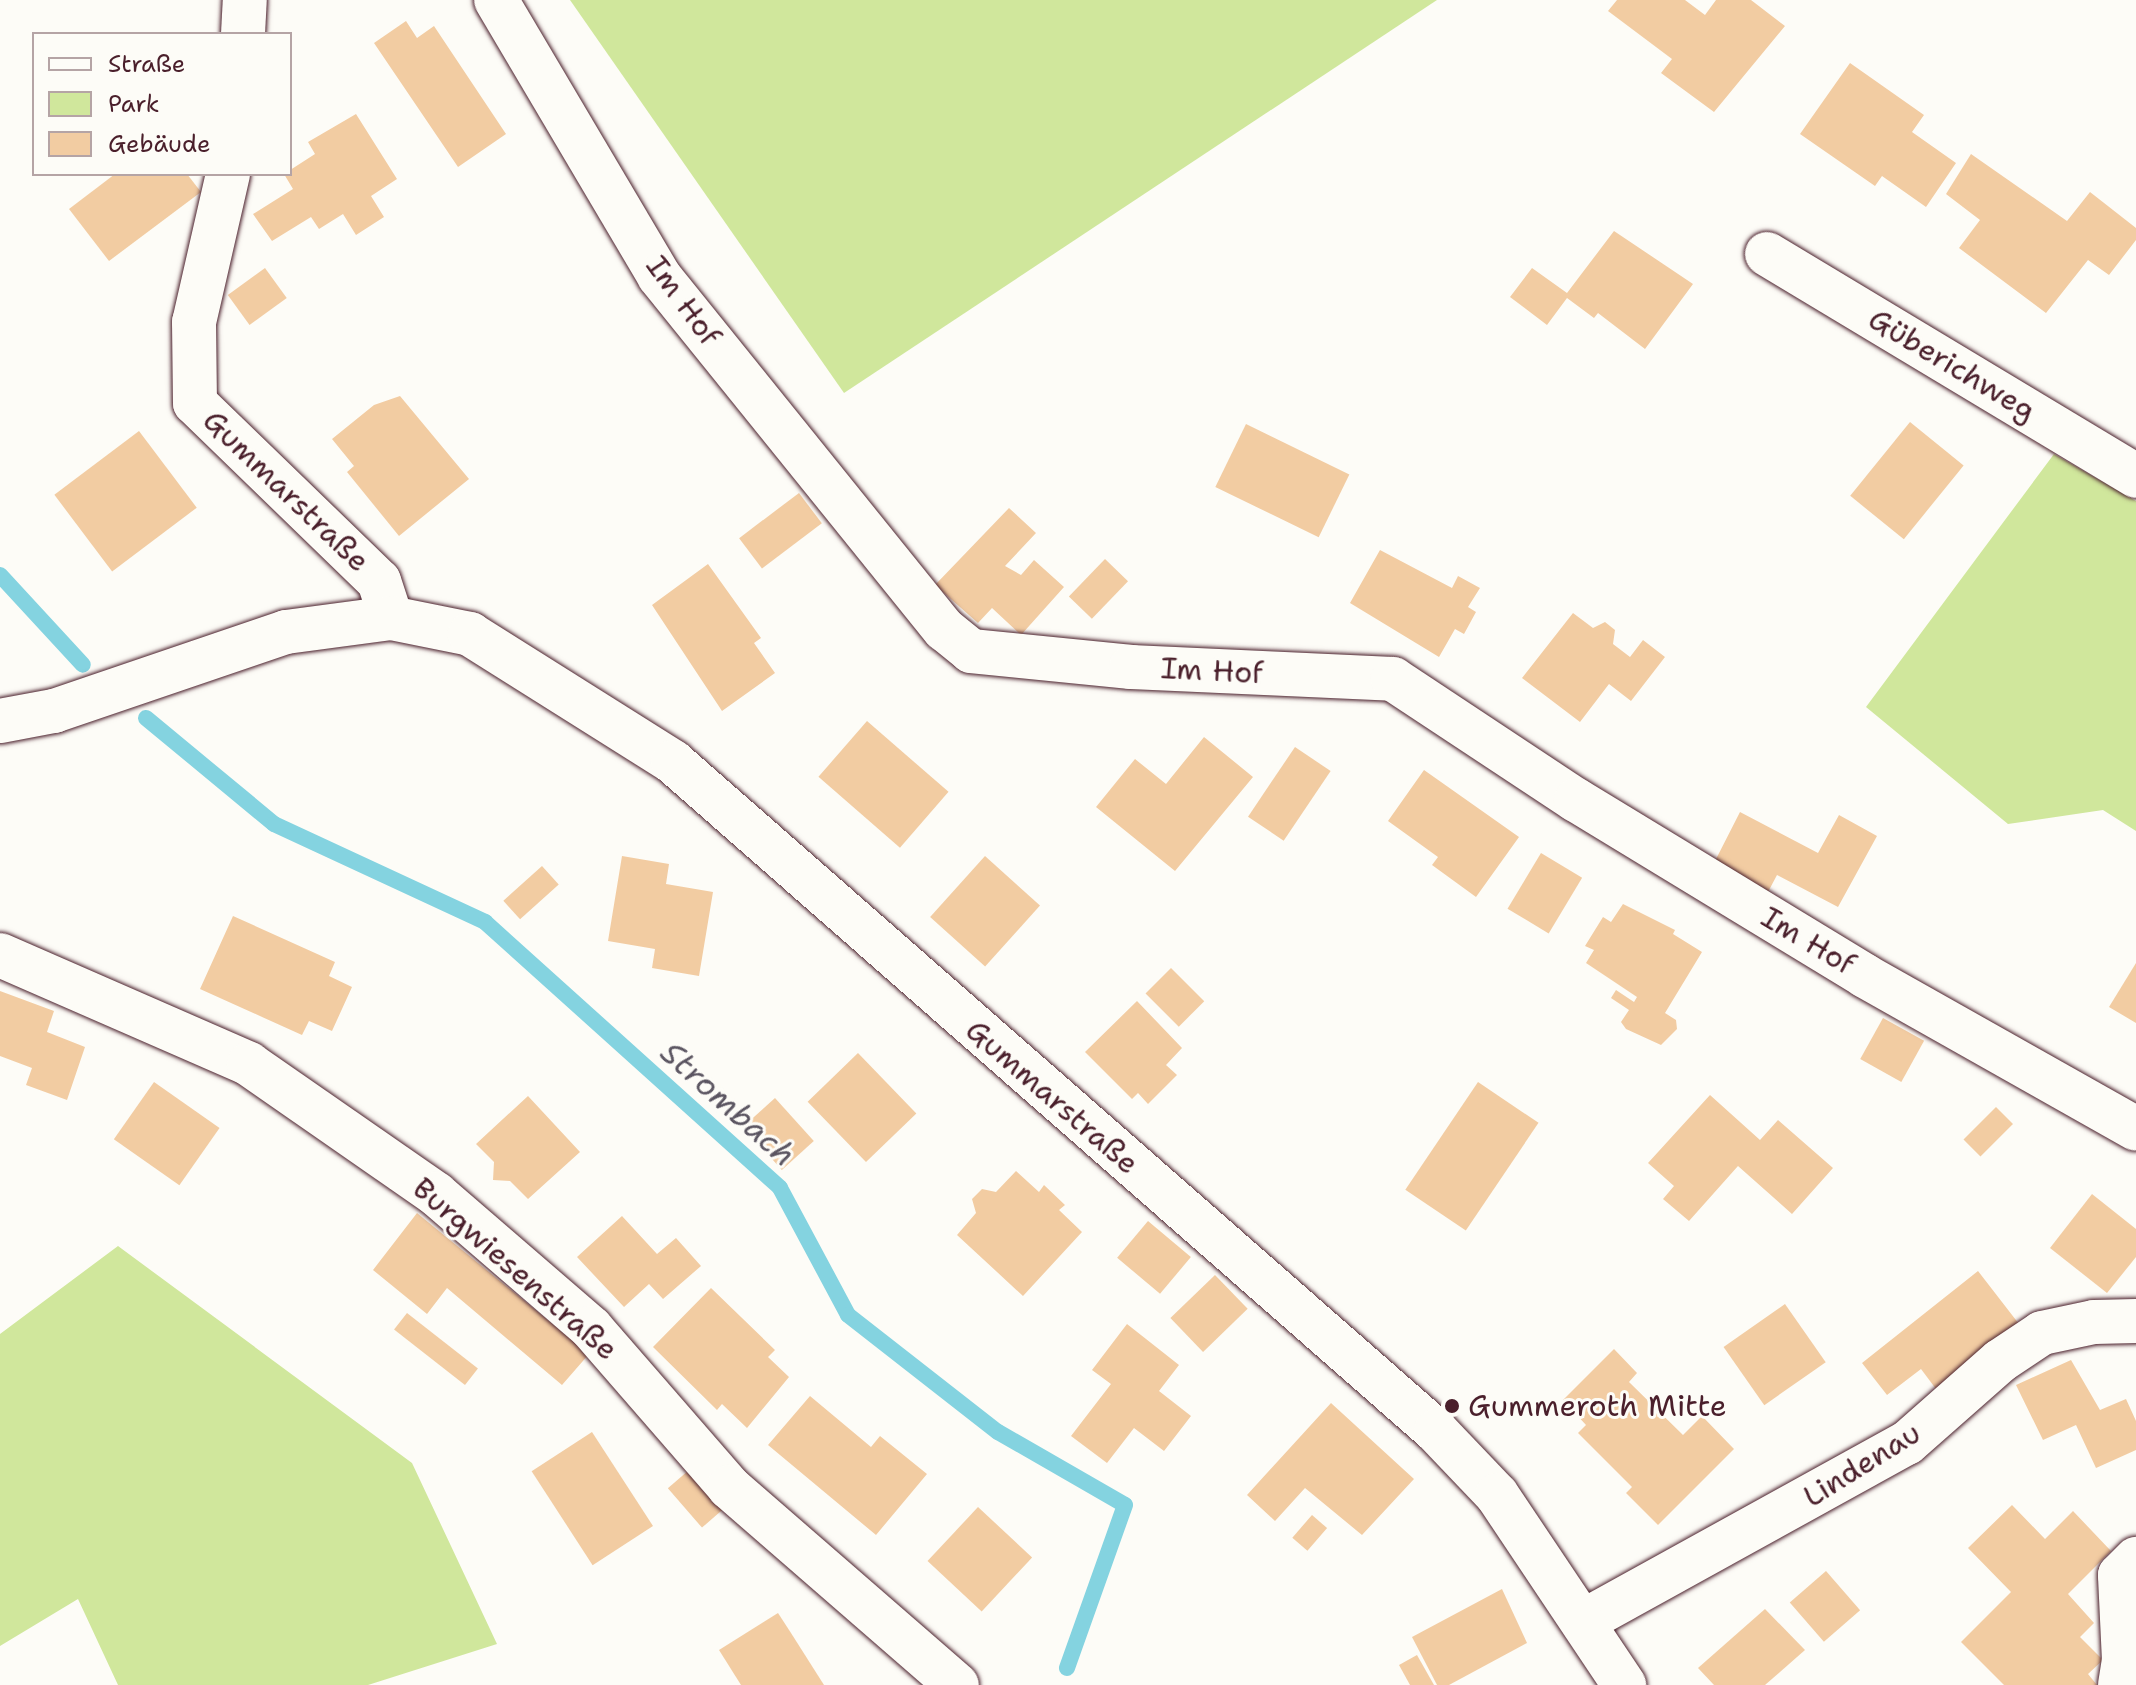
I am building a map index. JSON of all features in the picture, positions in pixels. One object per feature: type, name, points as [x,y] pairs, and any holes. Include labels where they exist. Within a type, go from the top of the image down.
[{"type":"street","points":[[243,32],[245,0]]},
{"type":"street","name":"Im Hof","points":[[496,0],[659,276],[944,629],[971,651],[1131,667],[1393,679],[1576,800],[1865,976],[2136,1129]]},
{"type":"street","name":"Gummarstraße","points":[[228,176],[194,322],[195,403],[379,581],[391,618]]},
{"type":"street","name":"Güberichweg","points":[[1767,254],[2136,476]]},
{"type":"street","name":"Gummarstraße","points":[[0,721],[54,711],[286,632],[391,618],[470,634],[673,762],[1436,1431],[1497,1495],[1624,1685]]},
{"type":"street","name":"Burgwiesenstraße","points":[[0,955],[249,1064],[436,1194],[591,1328],[729,1487],[957,1685]]},
{"type":"street","name":"Lindenau","points":[[1584,1621],[1907,1443],[2000,1361],[2042,1333],[2094,1322],[2136,1321]]},
{"type":"street","points":[[2120,1685],[2124,1661],[2120,1575],[2136,1559]]},
{"type":"green space","points":[[570,0],[1437,0],[844,393]]},
{"type":"green space","points":[[2054,454],[2136,501],[2136,831],[2103,810],[2008,824],[1866,707]]},
{"type":"green space","points":[[118,1246],[412,1463],[497,1644],[368,1685],[118,1685],[78,1599],[0,1646],[0,1334]]},
{"type":"building","points":[[1617,0],[1685,0],[1705,15],[1716,0],[1751,0],[1785,26],[1714,112],[1661,73],[1672,59],[1608,11]]},
{"type":"building","points":[[406,21],[417,38],[434,26],[506,134],[458,167],[374,43]]},
{"type":"building","points":[[1850,63],[1924,115],[1912,132],[1956,163],[1926,207],[1882,176],[1875,186],[1800,134]]},
{"type":"building","points":[[356,114],[397,179],[371,196],[384,217],[356,235],[343,214],[319,229],[311,217],[272,241],[253,214],[293,189],[285,176],[292,176],[292,169],[315,154],[308,142]]},
{"type":"building","points":[[1971,154],[2067,221],[2090,192],[2136,228],[2136,240],[2109,275],[2088,260],[2046,313],[1959,248],[1980,220],[1946,194]]},
{"type":"building","points":[[112,176],[189,176],[201,192],[109,261],[69,209]]},
{"type":"building","points":[[1614,231],[1693,284],[1645,349],[1598,313],[1594,318],[1567,298],[1547,325],[1510,297],[1532,268],[1567,293]]},
{"type":"building","points":[[265,268],[287,298],[250,325],[228,295]]},
{"type":"building","points":[[400,396],[469,479],[399,536],[347,472],[354,466],[332,439],[374,405]]},
{"type":"building","points":[[1910,422],[1964,465],[1904,539],[1850,496]]},
{"type":"building","points":[[1246,424],[1349,474],[1319,537],[1215,487]]},
{"type":"building","points":[[139,431],[197,508],[112,571],[54,495]]},
{"type":"building","points":[[799,493],[822,523],[762,568],[739,538]]},
{"type":"building","points":[[1009,508],[1036,533],[1005,566],[1021,575],[1034,560],[1064,587],[1021,635],[992,608],[978,623],[935,585]]},
{"type":"building","points":[[1380,550],[1452,588],[1458,576],[1480,588],[1468,607],[1476,612],[1464,634],[1455,629],[1439,657],[1350,603]]},
{"type":"building","points":[[1105,559],[1128,581],[1092,619],[1069,596]]},
{"type":"building","points":[[708,564],[761,638],[754,643],[775,673],[722,711],[652,605]]},
{"type":"building","points":[[1573,613],[1593,628],[1605,622],[1615,630],[1613,644],[1630,657],[1643,640],[1665,657],[1631,701],[1609,684],[1580,722],[1522,678]]},
{"type":"building","points":[[867,721],[949,792],[900,848],[818,777]]},
{"type":"building","points":[[1204,737],[1253,777],[1175,871],[1096,807],[1135,759],[1166,784]]},
{"type":"building","points":[[1295,747],[1331,771],[1284,841],[1248,817]]},
{"type":"building","points":[[1424,770],[1519,837],[1476,897],[1432,865],[1438,857],[1388,821]]},
{"type":"building","points":[[1740,812],[1818,853],[1839,815],[1877,836],[1838,907],[1777,875],[1768,892],[1714,863]]},
{"type":"building","points":[[1541,853],[1582,878],[1549,933],[1508,909]]},
{"type":"building","points":[[622,856],[669,864],[666,884],[713,892],[699,976],[652,968],[655,949],[608,941]]},
{"type":"building","points":[[985,856],[1040,906],[985,966],[930,917]]},
{"type":"building","points":[[542,866],[559,885],[520,919],[503,901]]},
{"type":"building","points":[[1623,904],[1675,930],[1673,934],[1702,952],[1665,1013],[1676,1020],[1677,1029],[1661,1045],[1626,1029],[1621,1022],[1629,1010],[1611,998],[1616,990],[1634,1002],[1637,997],[1586,963],[1594,950],[1585,946],[1603,917],[1611,922]]},
{"type":"building","points":[[233,916],[335,962],[329,976],[352,987],[332,1031],[309,1021],[302,1035],[200,989]]},
{"type":"building","points":[[2136,963],[2136,1023],[2109,1007]]},
{"type":"building","points":[[1171,968],[1204,1001],[1179,1027],[1146,993]]},
{"type":"building","points":[[0,991],[54,1011],[47,1032],[85,1047],[67,1100],[26,1085],[32,1068],[0,1056]]},
{"type":"building","points":[[1137,1001],[1182,1048],[1166,1065],[1177,1075],[1148,1104],[1138,1093],[1132,1099],[1085,1052]]},
{"type":"building","points":[[1883,1018],[1924,1041],[1901,1082],[1860,1059]]},
{"type":"building","points":[[858,1053],[916,1113],[866,1162],[808,1102]]},
{"type":"building","points":[[154,1082],[220,1128],[179,1185],[114,1139]]},
{"type":"building","points":[[1478,1082],[1539,1123],[1466,1231],[1405,1190]]},
{"type":"building","points":[[1710,1095],[1760,1140],[1778,1120],[1833,1168],[1792,1214],[1738,1166],[1689,1221],[1663,1199],[1674,1186],[1648,1163]]},
{"type":"building","points":[[528,1096],[580,1152],[528,1199],[510,1181],[493,1180],[494,1162],[476,1144]]},
{"type":"building","points":[[775,1098],[814,1141],[782,1170],[743,1127]]},
{"type":"building","points":[[1996,1107],[2013,1124],[1980,1156],[1963,1140]]},
{"type":"building","points":[[1016,1171],[1039,1192],[1044,1185],[1065,1205],[1059,1210],[1082,1232],[1023,1296],[957,1235],[976,1213],[972,1199],[982,1189],[996,1192]]},
{"type":"building","points":[[2092,1194],[2136,1229],[2136,1257],[2107,1293],[2050,1248]]},
{"type":"building","points":[[417,1213],[589,1354],[562,1385],[447,1288],[427,1314],[373,1270]]},
{"type":"building","points":[[622,1216],[657,1254],[676,1238],[701,1266],[663,1299],[649,1284],[624,1307],[577,1257]]},
{"type":"building","points":[[1148,1221],[1191,1257],[1160,1294],[1117,1258]]},
{"type":"building","points":[[1978,1271],[2019,1324],[1936,1389],[1921,1369],[1887,1395],[1862,1363]]},
{"type":"building","points":[[1215,1275],[1248,1309],[1203,1352],[1170,1318]]},
{"type":"building","points":[[711,1288],[775,1350],[768,1357],[789,1377],[747,1428],[722,1404],[717,1410],[653,1347]]},
{"type":"building","points":[[1785,1304],[1826,1362],[1764,1405],[1724,1347]]},
{"type":"building","points":[[407,1313],[478,1368],[465,1385],[394,1330]]},
{"type":"building","points":[[1127,1324],[1179,1365],[1159,1391],[1191,1416],[1164,1451],[1134,1428],[1107,1463],[1071,1436],[1111,1384],[1092,1370]]},
{"type":"building","points":[[1614,1349],[1637,1373],[1629,1382],[1683,1435],[1702,1416],[1734,1449],[1658,1525],[1626,1493],[1632,1487],[1578,1433],[1586,1425],[1563,1400]]},
{"type":"building","points":[[2071,1360],[2100,1410],[2126,1399],[2136,1421],[2136,1450],[2096,1468],[2076,1425],[2043,1440],[2016,1385]]},
{"type":"building","points":[[810,1396],[871,1447],[880,1436],[927,1474],[876,1535],[768,1445]]},
{"type":"building","points":[[1331,1403],[1414,1479],[1362,1535],[1305,1488],[1275,1521],[1247,1495]]},
{"type":"building","points":[[592,1432],[653,1526],[593,1565],[532,1471]]},
{"type":"building","points":[[689,1470],[723,1509],[702,1528],[668,1488]]},
{"type":"building","points":[[2012,1505],[2045,1539],[2073,1511],[2111,1551],[2068,1594],[2094,1623],[2080,1637],[2103,1660],[2088,1674],[2097,1685],[2004,1685],[1961,1642],[2011,1592],[1968,1548]]},
{"type":"building","points":[[978,1507],[1032,1557],[982,1612],[928,1561]]},
{"type":"building","points":[[1312,1515],[1327,1528],[1307,1551],[1292,1538]]},
{"type":"building","points":[[1826,1571],[1860,1610],[1824,1642],[1790,1602]]},
{"type":"building","points":[[1502,1589],[1527,1643],[1449,1685],[1437,1685],[1412,1637]]},
{"type":"building","points":[[1765,1609],[1805,1650],[1765,1685],[1714,1685],[1698,1668]]},
{"type":"building","points":[[778,1613],[824,1685],[741,1685],[719,1650]]},
{"type":"building","points":[[1417,1655],[1434,1685],[1410,1685],[1399,1665]]},
{"type":"waterway","name":"Strombach","points":[[0,575],[83,665]]},
{"type":"waterway","name":"Strombach","points":[[146,718],[274,824],[485,922],[780,1188],[848,1315],[998,1432],[1125,1505],[1067,1668]]},
{"type":"place","name":"Gummeroth Mitte","points":[[1452,1406]]}]
